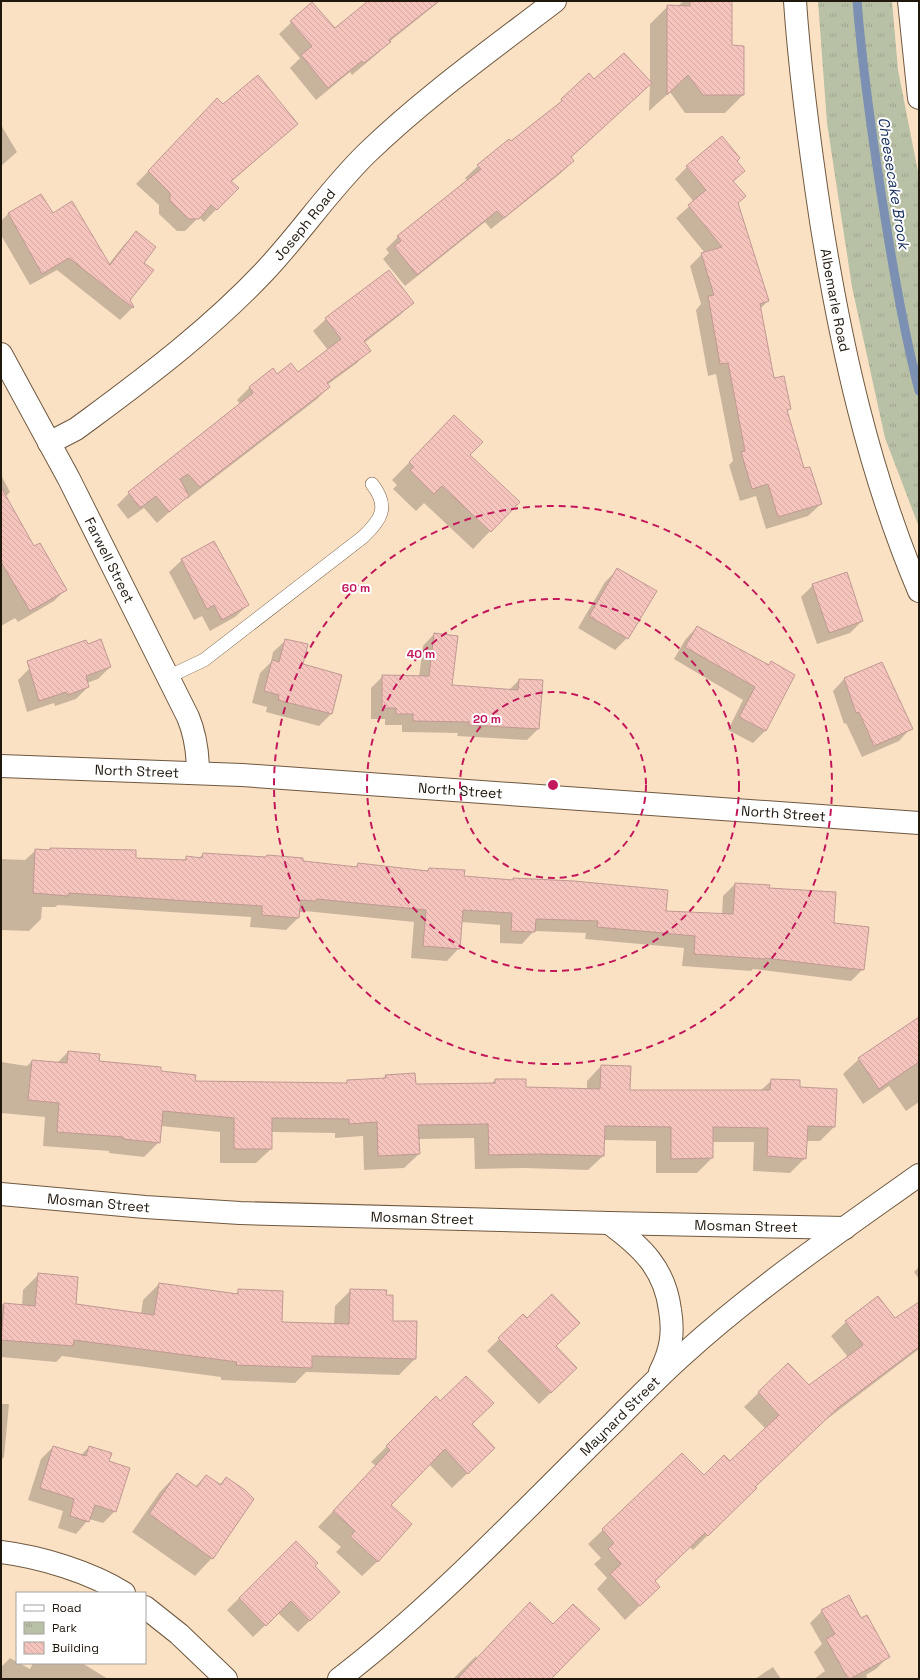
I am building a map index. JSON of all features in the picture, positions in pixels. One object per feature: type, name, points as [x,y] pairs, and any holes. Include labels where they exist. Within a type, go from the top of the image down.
[{"type":"street","name":"Joseph Road","points":[[49,443],[76,429],[215,321],[286,247],[348,172],[388,134],[434,94],[555,1]]},
{"type":"street","name":"Albemarle Road","points":[[795,1],[809,140],[827,259],[845,350],[860,411],[885,500],[903,552],[919,591]]},
{"type":"street","points":[[909,1],[919,98]]},
{"type":"street","name":"Farwell Street","points":[[1,354],[49,443],[193,729],[197,746],[198,773]]},
{"type":"street","name":"North Street","points":[[1,766],[198,773],[919,822]]},
{"type":"street","name":"Maynard Street","points":[[339,1679],[377,1648],[453,1579],[684,1353],[740,1306],[800,1259],[919,1175]]},
{"type":"street","name":"Mosman Street","points":[[1,1194],[144,1207],[240,1213],[845,1228]]},
{"type":"street","points":[[609,1223],[635,1243],[647,1255],[664,1283],[667,1293],[673,1330],[669,1352],[656,1380]]},
{"type":"street","points":[[1,1552],[36,1558],[58,1565],[99,1580],[122,1592]]},
{"type":"street","points":[[146,1608],[179,1634],[226,1679]]},
{"type":"lane","points":[[168,677],[204,660],[363,537],[378,521],[382,512],[382,502],[378,492],[372,484]]},
{"type":"green space","points":[[818,1],[892,1],[898,70],[919,177],[919,527],[885,438],[852,287],[827,123]]},
{"type":"building","points":[[368,1],[439,1],[389,40],[391,42],[364,63],[362,61],[328,88],[301,55],[312,46],[290,21],[312,2],[335,28]]},
{"type":"building","points":[[690,1],[732,1],[732,45],[744,46],[744,95],[703,95],[688,75],[667,95],[667,5],[690,6]]},
{"type":"building","points":[[624,53],[652,83],[571,157],[574,161],[504,218],[497,211],[417,275],[394,246],[401,241],[397,236],[481,169],[477,165],[509,139],[511,141],[562,101],[561,99],[589,73],[594,79]]},
{"type":"building","points":[[258,75],[298,124],[231,181],[239,188],[217,210],[211,205],[199,219],[189,219],[170,201],[170,193],[148,171],[217,98],[223,104]]},
{"type":"building","points":[[722,136],[740,158],[737,161],[745,171],[733,181],[746,196],[738,203],[769,301],[760,304],[774,378],[784,376],[791,409],[787,410],[804,468],[810,467],[822,504],[778,517],[768,484],[752,489],[741,452],[745,451],[728,363],[720,364],[708,296],[714,295],[701,253],[722,247],[688,205],[706,190],[686,166]]},
{"type":"building","points":[[41,194],[53,213],[72,201],[110,265],[136,231],[156,247],[144,263],[154,270],[130,300],[134,307],[133,308],[69,258],[42,274],[8,213]]},
{"type":"building","points":[[389,270],[414,303],[364,341],[371,351],[327,383],[330,387],[200,487],[188,474],[180,479],[189,496],[169,512],[156,496],[140,508],[128,492],[253,393],[249,387],[273,368],[277,374],[291,363],[298,372],[341,339],[325,318]]},
{"type":"building","points":[[454,415],[483,442],[470,455],[520,502],[491,532],[442,486],[434,494],[410,470],[414,467],[409,462]]},
{"type":"building","points":[[1,487],[34,546],[40,543],[67,590],[30,611],[1,562]]},
{"type":"building","points":[[214,541],[249,605],[222,620],[214,605],[207,609],[181,559]]},
{"type":"building","points":[[617,568],[657,591],[628,639],[589,616]]},
{"type":"building","points":[[847,572],[863,621],[829,633],[812,584]]},
{"type":"building","points":[[697,626],[769,665],[771,661],[795,675],[766,731],[739,717],[755,687],[685,647]]},
{"type":"building","points":[[434,633],[458,636],[452,685],[518,690],[519,679],[543,680],[539,729],[469,725],[469,722],[413,721],[413,714],[396,714],[396,708],[382,708],[382,675],[429,676]]},
{"type":"building","points":[[101,639],[111,667],[86,676],[89,687],[68,695],[66,692],[39,701],[27,661],[86,640],[88,644]]},
{"type":"building","points":[[285,639],[308,644],[303,664],[342,675],[332,714],[278,700],[279,695],[264,691],[272,660],[279,662]]},
{"type":"building","points":[[882,662],[913,729],[874,746],[859,712],[856,713],[844,678]]},
{"type":"building","points":[[50,848],[136,850],[136,858],[186,860],[186,856],[202,858],[203,853],[266,857],[267,855],[303,858],[303,861],[357,867],[358,863],[428,871],[429,868],[465,870],[464,876],[513,880],[513,878],[574,881],[668,890],[666,911],[733,914],[735,883],[770,885],[769,888],[836,892],[834,923],[869,927],[864,970],[765,958],[694,954],[695,936],[597,927],[598,921],[536,919],[535,932],[511,931],[512,913],[463,910],[460,949],[423,946],[426,910],[317,899],[316,901],[301,900],[299,918],[262,915],[262,906],[69,893],[68,896],[33,893],[35,849],[50,850]]},
{"type":"building","points":[[919,1017],[919,1062],[879,1089],[858,1058]]},
{"type":"building","points":[[68,1051],[100,1054],[99,1061],[161,1067],[161,1071],[196,1075],[195,1081],[347,1083],[347,1080],[386,1078],[385,1075],[415,1073],[416,1084],[495,1083],[495,1079],[526,1079],[526,1087],[600,1089],[601,1065],[631,1066],[630,1090],[770,1090],[771,1079],[800,1080],[800,1087],[837,1089],[835,1127],[808,1126],[806,1159],[767,1156],[768,1128],[713,1127],[713,1158],[671,1159],[671,1127],[605,1126],[604,1156],[540,1154],[489,1155],[488,1124],[418,1125],[420,1154],[378,1156],[377,1122],[349,1124],[349,1119],[272,1118],[272,1149],[234,1149],[234,1118],[163,1111],[160,1143],[123,1139],[123,1137],[57,1132],[59,1103],[28,1100],[32,1060],[67,1063]]},
{"type":"building","points":[[38,1273],[78,1277],[76,1304],[154,1315],[159,1283],[238,1294],[238,1289],[283,1291],[282,1322],[349,1324],[350,1289],[387,1290],[386,1295],[393,1295],[393,1321],[417,1321],[416,1359],[312,1356],[312,1368],[236,1365],[237,1362],[74,1340],[73,1346],[1,1340],[4,1303],[35,1306]]},
{"type":"building","points":[[552,1294],[580,1323],[556,1346],[577,1368],[551,1393],[498,1338],[523,1314],[527,1318]]},
{"type":"building","points":[[878,1296],[895,1318],[919,1302],[919,1347],[838,1408],[755,1487],[757,1488],[708,1536],[705,1533],[655,1581],[660,1587],[640,1606],[610,1574],[621,1564],[608,1549],[614,1543],[602,1529],[682,1453],[704,1475],[724,1455],[730,1461],[779,1415],[758,1392],[788,1363],[809,1385],[863,1345],[845,1321]]},
{"type":"building","points":[[466,1376],[494,1403],[472,1424],[495,1448],[468,1474],[445,1449],[391,1505],[412,1524],[378,1562],[350,1536],[355,1531],[333,1511],[390,1450],[386,1446],[436,1396],[440,1401]]},
{"type":"building","points":[[53,1446],[86,1456],[89,1446],[112,1453],[109,1461],[130,1468],[116,1512],[95,1505],[89,1522],[70,1516],[74,1499],[40,1488]]},
{"type":"building","points":[[177,1473],[197,1487],[206,1475],[221,1485],[226,1477],[245,1490],[254,1499],[213,1559],[149,1514]]},
{"type":"building","points":[[296,1541],[318,1563],[315,1566],[340,1592],[310,1621],[291,1601],[266,1626],[239,1598]]},
{"type":"building","points":[[849,1595],[861,1618],[867,1615],[890,1657],[848,1679],[826,1639],[835,1634],[821,1610]]},
{"type":"building","points":[[530,1602],[553,1624],[573,1604],[600,1629],[551,1679],[457,1679]]},
{"type":"waterway","name":"Cheesecake Brook","points":[[857,1],[873,141],[893,266],[909,350],[919,391]]}]
